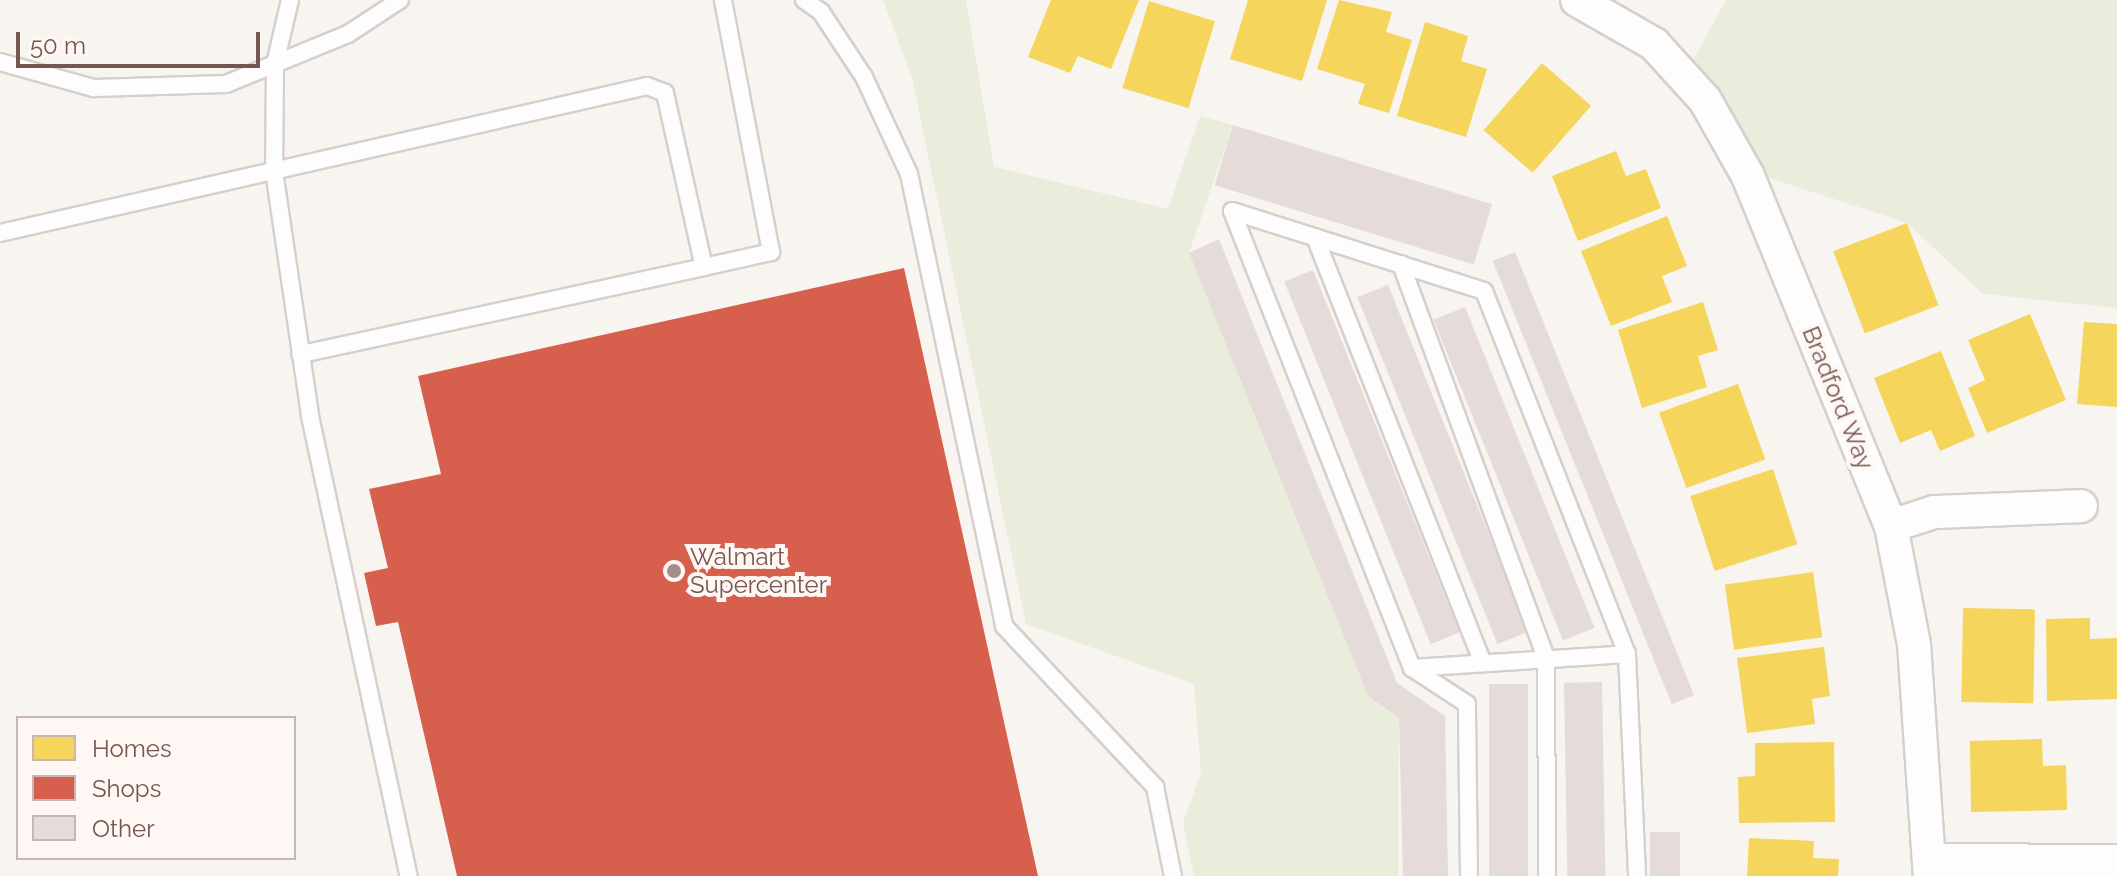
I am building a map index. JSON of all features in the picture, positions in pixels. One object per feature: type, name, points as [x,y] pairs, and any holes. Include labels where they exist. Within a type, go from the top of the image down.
[{"type":"street","name":"Bradford Way","points":[[1577,0],[1654,44],[1705,100],[1748,176],[1891,526],[1914,644],[1930,868]]},
{"type":"street","points":[[1891,526],[1934,512],[2081,506]]},
{"type":"street","points":[[1930,868],[2117,861]]},
{"type":"lane","points":[[290,0],[275,64],[274,171],[300,354],[409,876]]},
{"type":"lane","points":[[0,62],[94,88],[152,90],[226,84],[348,34],[400,0]]},
{"type":"lane","points":[[300,354],[771,252],[723,0]]},
{"type":"lane","points":[[804,0],[821,12],[864,77],[909,174],[1004,626],[1155,787],[1173,876]]},
{"type":"lane","points":[[0,233],[647,86],[665,93],[704,267]]},
{"type":"lane","points":[[1469,876],[1467,704],[1412,668],[1232,211],[1484,291],[1627,654],[1637,876]]},
{"type":"lane","points":[[1315,237],[1483,663]]},
{"type":"lane","points":[[1401,264],[1546,659],[1547,876]]},
{"type":"lane","points":[[1412,668],[1627,654]]},
{"type":"green space","points":[[883,0],[966,0],[994,167],[1168,209],[1200,116],[1233,125],[1189,253],[1368,696],[1399,718],[1398,876],[1194,876],[1183,822],[1201,773],[1194,684],[1026,624],[912,78]]},
{"type":"green space","points":[[1726,0],[2117,0],[2117,308],[1983,294],[1907,223],[1745,170],[1684,77]]},
{"type":"building: Homes","points":[[1051,0],[1139,0],[1111,69],[1078,56],[1070,73],[1028,57]]},
{"type":"building: Homes","points":[[1248,0],[1327,0],[1302,81],[1230,59]]},
{"type":"building: Homes","points":[[1339,0],[1392,12],[1386,32],[1412,40],[1389,113],[1358,104],[1365,84],[1317,69]]},
{"type":"building: Homes","points":[[1149,1],[1215,21],[1188,108],[1122,88]]},
{"type":"building: Homes","points":[[1425,22],[1468,36],[1461,61],[1487,69],[1466,137],[1397,116]]},
{"type":"building: Homes","points":[[1542,63],[1591,106],[1533,173],[1484,130]]},
{"type":"building: Homes","points":[[1616,151],[1626,176],[1646,169],[1661,208],[1578,241],[1552,176]]},
{"type":"building: Homes","points":[[1667,216],[1687,266],[1662,276],[1672,302],[1611,326],[1581,251]]},
{"type":"building: Homes","points":[[1907,223],[1939,305],[1865,333],[1833,251]]},
{"type":"building: Homes","points":[[1703,302],[1718,350],[1698,356],[1707,387],[1642,408],[1618,330]]},
{"type":"building: Homes","points":[[2030,314],[2066,400],[1987,433],[1968,388],[1985,380],[1968,340]]},
{"type":"building: Homes","points":[[2084,322],[2117,324],[2117,407],[2077,404]]},
{"type":"building: Homes","points":[[1941,351],[1975,436],[1940,451],[1931,430],[1900,443],[1874,378]]},
{"type":"building: Homes","points":[[1738,384],[1765,459],[1686,488],[1659,413]]},
{"type":"building: Homes","points":[[1773,469],[1797,544],[1715,571],[1690,496]]},
{"type":"building: Homes","points":[[1813,572],[1822,637],[1734,650],[1725,584]]},
{"type":"building: Homes","points":[[1963,608],[2035,609],[2033,703],[1961,702]]},
{"type":"building: Homes","points":[[2090,618],[2090,639],[2117,638],[2117,699],[2047,701],[2046,619]]},
{"type":"building: Homes","points":[[1824,647],[1830,696],[1812,699],[1815,724],[1747,733],[1737,658]]},
{"type":"building: Homes","points":[[2042,739],[2043,766],[2066,765],[2067,810],[1971,812],[1970,741]]},
{"type":"building: Homes","points":[[1834,742],[1835,822],[1739,823],[1738,777],[1755,776],[1755,743]]},
{"type":"building: Homes","points":[[1749,838],[1814,841],[1813,858],[1839,859],[1838,876],[1747,876]]},
{"type":"building: Shops","name":"Walmart Supercenter","points":[[904,268],[1038,876],[457,876],[398,622],[376,626],[364,573],[388,568],[369,489],[441,474],[418,376]]},
{"type":"building: Other","points":[[1233,125],[1492,204],[1474,264],[1215,185]]},
{"type":"building: Other","points":[[1219,239],[1397,683],[1445,716],[1448,876],[1403,876],[1399,718],[1368,696],[1189,253]]},
{"type":"building: Other","points":[[1515,252],[1694,695],[1672,704],[1493,261]]},
{"type":"building: Other","points":[[1313,270],[1459,633],[1431,644],[1284,282]]},
{"type":"building: Other","points":[[1388,285],[1528,632],[1498,644],[1357,297]]},
{"type":"building: Other","points":[[1465,307],[1595,628],[1563,641],[1433,320]]},
{"type":"building: Other","points":[[1602,682],[1605,876],[1567,876],[1564,683]]},
{"type":"building: Other","points":[[1489,684],[1528,684],[1528,876],[1489,876]]},
{"type":"building: Other","points":[[1650,832],[1680,832],[1680,876],[1650,876]]},
{"type":"place","name":"Walmart Supercenter","points":[[674,571]]}]
